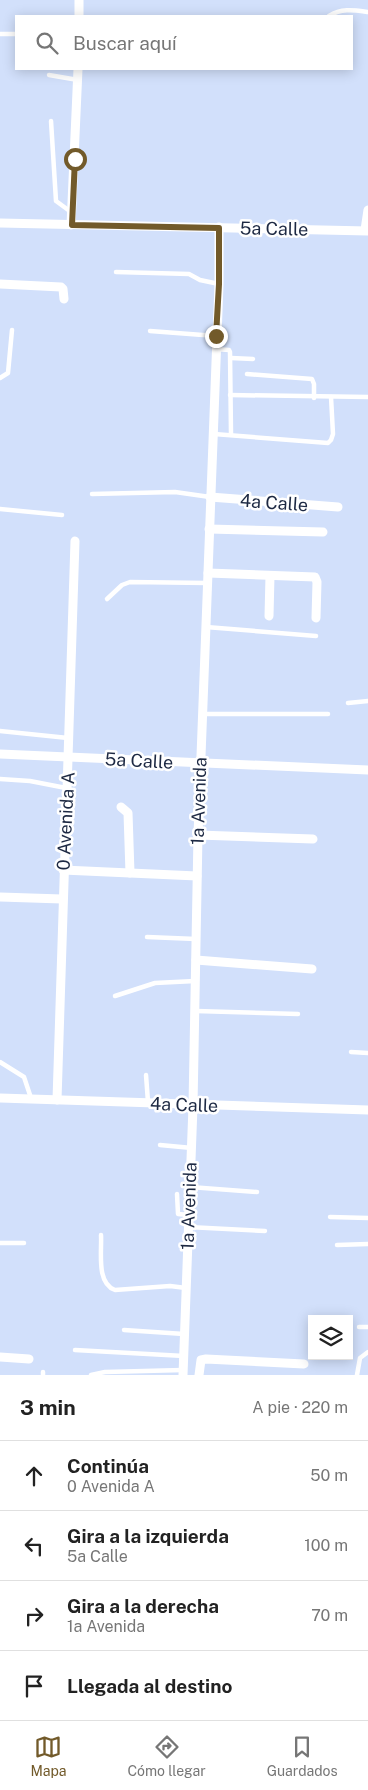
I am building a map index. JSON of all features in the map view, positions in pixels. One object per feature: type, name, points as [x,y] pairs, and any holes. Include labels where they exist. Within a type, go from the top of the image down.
[{"type":"street","points":[[78,15],[79,0]]},
{"type":"street","points":[[72,225],[78,70]]},
{"type":"street","points":[[366,230],[368,210]]},
{"type":"street","name":"5a Calle","points":[[0,223],[366,230]]},
{"type":"street","name":"1a Avenida","points":[[183,1373],[192,1148],[197,981],[198,835],[215,349],[219,284],[219,228]]},
{"type":"street","points":[[0,284],[61,287],[64,299]]},
{"type":"street","name":"4a Calle","points":[[210,497],[338,507]]},
{"type":"street","points":[[209,529],[323,532]]},
{"type":"street","name":"0 Avenida A","points":[[56,1100],[62,870],[70,739],[75,541]]},
{"type":"street","points":[[208,572],[315,577],[317,582],[316,618]]},
{"type":"street","points":[[269,616],[270,576]]},
{"type":"street","name":"5a Calle","points":[[0,754],[368,770]]},
{"type":"street","points":[[121,807],[128,813],[130,873]]},
{"type":"street","points":[[198,835],[313,839]]},
{"type":"street","points":[[62,870],[197,876]]},
{"type":"street","points":[[0,897],[62,899]]},
{"type":"street","points":[[196,960],[312,969]]},
{"type":"street","name":"4a Calle","points":[[0,1098],[193,1106],[368,1110]]},
{"type":"street","points":[[0,1357],[29,1359]]},
{"type":"street","points":[[199,1375],[201,1360],[206,1359],[304,1364]]},
{"type":"lane","points":[[331,15],[350,9],[368,12]]},
{"type":"lane","points":[[0,34],[15,34]]},
{"type":"lane","points":[[49,75],[78,80]]},
{"type":"lane","points":[[50,121],[56,201],[64,209],[72,213]]},
{"type":"lane","points":[[116,272],[189,274],[200,280],[219,284]]},
{"type":"lane","points":[[0,378],[8,374],[12,330]]},
{"type":"lane","points":[[150,331],[216,336]]},
{"type":"lane","points":[[215,349],[228,350],[231,358],[231,434]]},
{"type":"lane","points":[[231,358],[253,359]]},
{"type":"lane","points":[[247,374],[312,379],[314,398]]},
{"type":"lane","points":[[230,395],[314,398],[368,397]]},
{"type":"lane","points":[[212,434],[328,443],[333,434],[330,397]]},
{"type":"lane","points":[[92,494],[176,492],[210,497]]},
{"type":"lane","points":[[0,509],[62,515]]},
{"type":"lane","points":[[107,598],[122,585],[130,582],[207,583]]},
{"type":"lane","points":[[206,627],[316,636]]},
{"type":"lane","points":[[348,702],[368,701]]},
{"type":"lane","points":[[203,714],[328,714]]},
{"type":"lane","points":[[0,731],[70,739]]},
{"type":"lane","points":[[0,778],[68,788]]},
{"type":"lane","points":[[147,937],[196,939]]},
{"type":"lane","points":[[115,996],[156,983],[197,981]]},
{"type":"lane","points":[[196,1011],[298,1014]]},
{"type":"lane","points":[[351,1052],[368,1053]]},
{"type":"lane","points":[[0,1062],[24,1077],[31,1100]]},
{"type":"lane","points":[[146,1075],[148,1104]]},
{"type":"lane","points":[[160,1145],[192,1148]]},
{"type":"lane","points":[[190,1187],[257,1192]]},
{"type":"lane","points":[[177,1194],[178,1214],[189,1215]]},
{"type":"lane","points":[[330,1217],[368,1218]]},
{"type":"lane","points":[[188,1227],[265,1231]]},
{"type":"lane","points":[[102,1235],[102,1274],[104,1283],[109,1288],[115,1290],[170,1286],[186,1288]]},
{"type":"lane","points":[[0,1243],[24,1243]]},
{"type":"lane","points":[[337,1244],[368,1244]]},
{"type":"lane","points":[[360,1327],[368,1327]]},
{"type":"lane","points":[[124,1330],[184,1334]]},
{"type":"lane","points":[[75,1350],[184,1356]]},
{"type":"lane","points":[[358,1375],[360,1358],[368,1352]]},
{"type":"lane","points":[[91,1375],[105,1372],[183,1373]]},
{"type":"route","points":[[75,159],[72,225],[219,228],[219,284],[216,336]]}]
